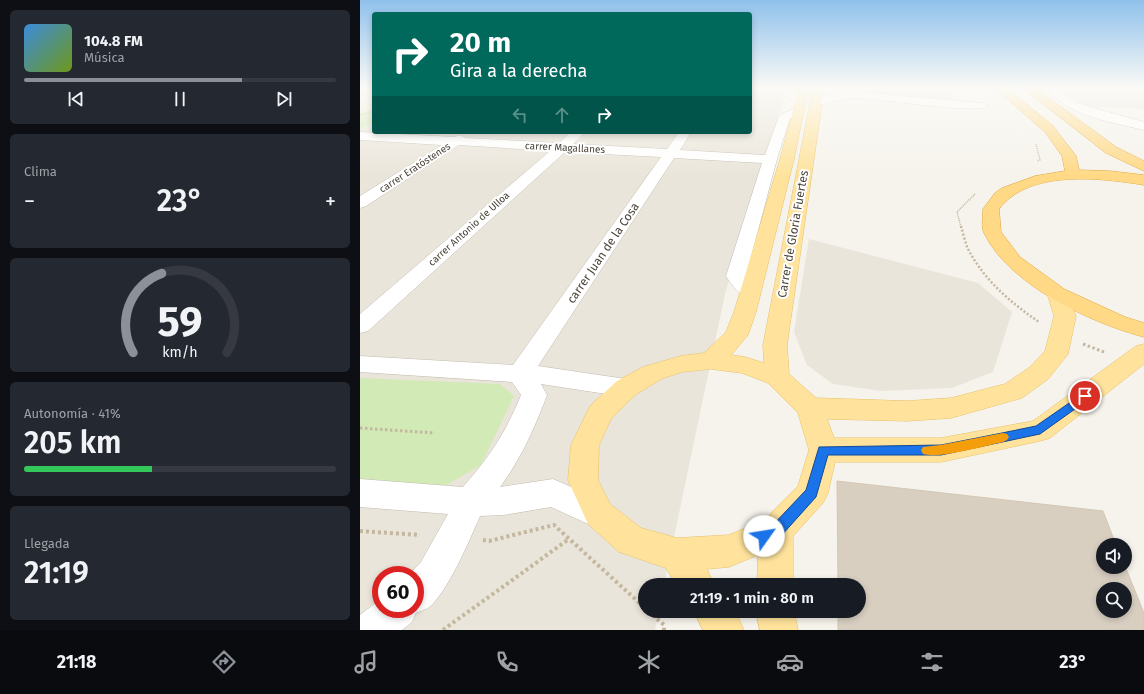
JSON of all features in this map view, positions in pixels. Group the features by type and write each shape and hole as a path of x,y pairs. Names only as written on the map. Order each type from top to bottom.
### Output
{"highway":[{"path":"1036,117 1049,128 1070,156 1073,175"},
{"path":"1067,117 1111,150 1144,167"},
{"path":"1144,180 1122,176 1073,175 1034,180 1006,191 991,209 992,232 1013,261 1057,293 1117,322 1144,330"}],"main road":[{"name":"Carrer de Gloria Fuertes","path":"711,361 736,335 745,312 787,160 802,117"},
{"name":"Carrer de Gloria Fuertes","path":"777,377 775,345 806,117"},
{"path":"810,408 907,411 951,408 1013,391 1039,373 1056,354 1065,316 1057,293"},
{"path":"823,450 941,450 1040,430 1144,352"},
{"path":"711,361 745,365 777,377 810,408 823,450 812,493 776,531 729,551 677,555 631,541 599,514 584,480 585,445 600,413 626,388 652,373 681,364 711,361"},
{"path":"775,578 776,531"},
{"path":"677,555 692,578"},
{"path":"717,618 725,630"},
{"path":"776,618 779,630"}],"street":[{"path":"750,292 736,276 770,159 785,117"},
{"path":"1110,117 1144,126"},
{"path":"360,136 372,129"},
{"name":"carrer Eratóstenes","path":"360,203 468,134"},
{"name":"carrer Antonio de Ulloa","path":"360,326 577,134"},
{"name":"carrer Juan de la Cosa","path":"520,374 685,134"},
{"name":"carrer Magallanes","path":"360,136 770,159"},
{"path":"360,364 520,374 626,388"},
{"path":"424,584 433,574 454,537 470,502 499,466 521,428 534,394 520,374"},
{"path":"360,493 470,502 504,501 553,493 599,514"},
{"path":"371,630 387,618"}],"path":[{"path":"360,428 435,433"},
{"path":"360,531 489,540 554,525 638,602"},
{"path":"443,630 569,539"},
{"path":"656,618 664,625 664,630"}],"shaded area":[{"path":"752,117 778,117 725,294 665,578 638,578 638,618 658,618 655,630 360,630 360,129 372,123 372,134 752,134"},
{"path":"809,239 978,283 1012,312 993,372 952,388 881,391 833,384 807,365 794,332"}],"green space":[{"path":"360,117 372,117 372,123 360,129"},
{"path":"360,378 500,384 514,396 481,465 443,487 360,480"}],"building":[{"path":"837,481 1103,511 1113,538 1096,538 1096,574 1128,574 1131,582 1096,582 1096,618 1132,618 1132,583 1144,613 1144,630 838,630 838,618 866,618 866,578 838,578"}],"slow traffic":[{"path":"927,450 941,450 1003,437"}],"route":[{"path":"764,536 776,531 812,493 823,450 941,450 1040,430 1085,396"}]}
